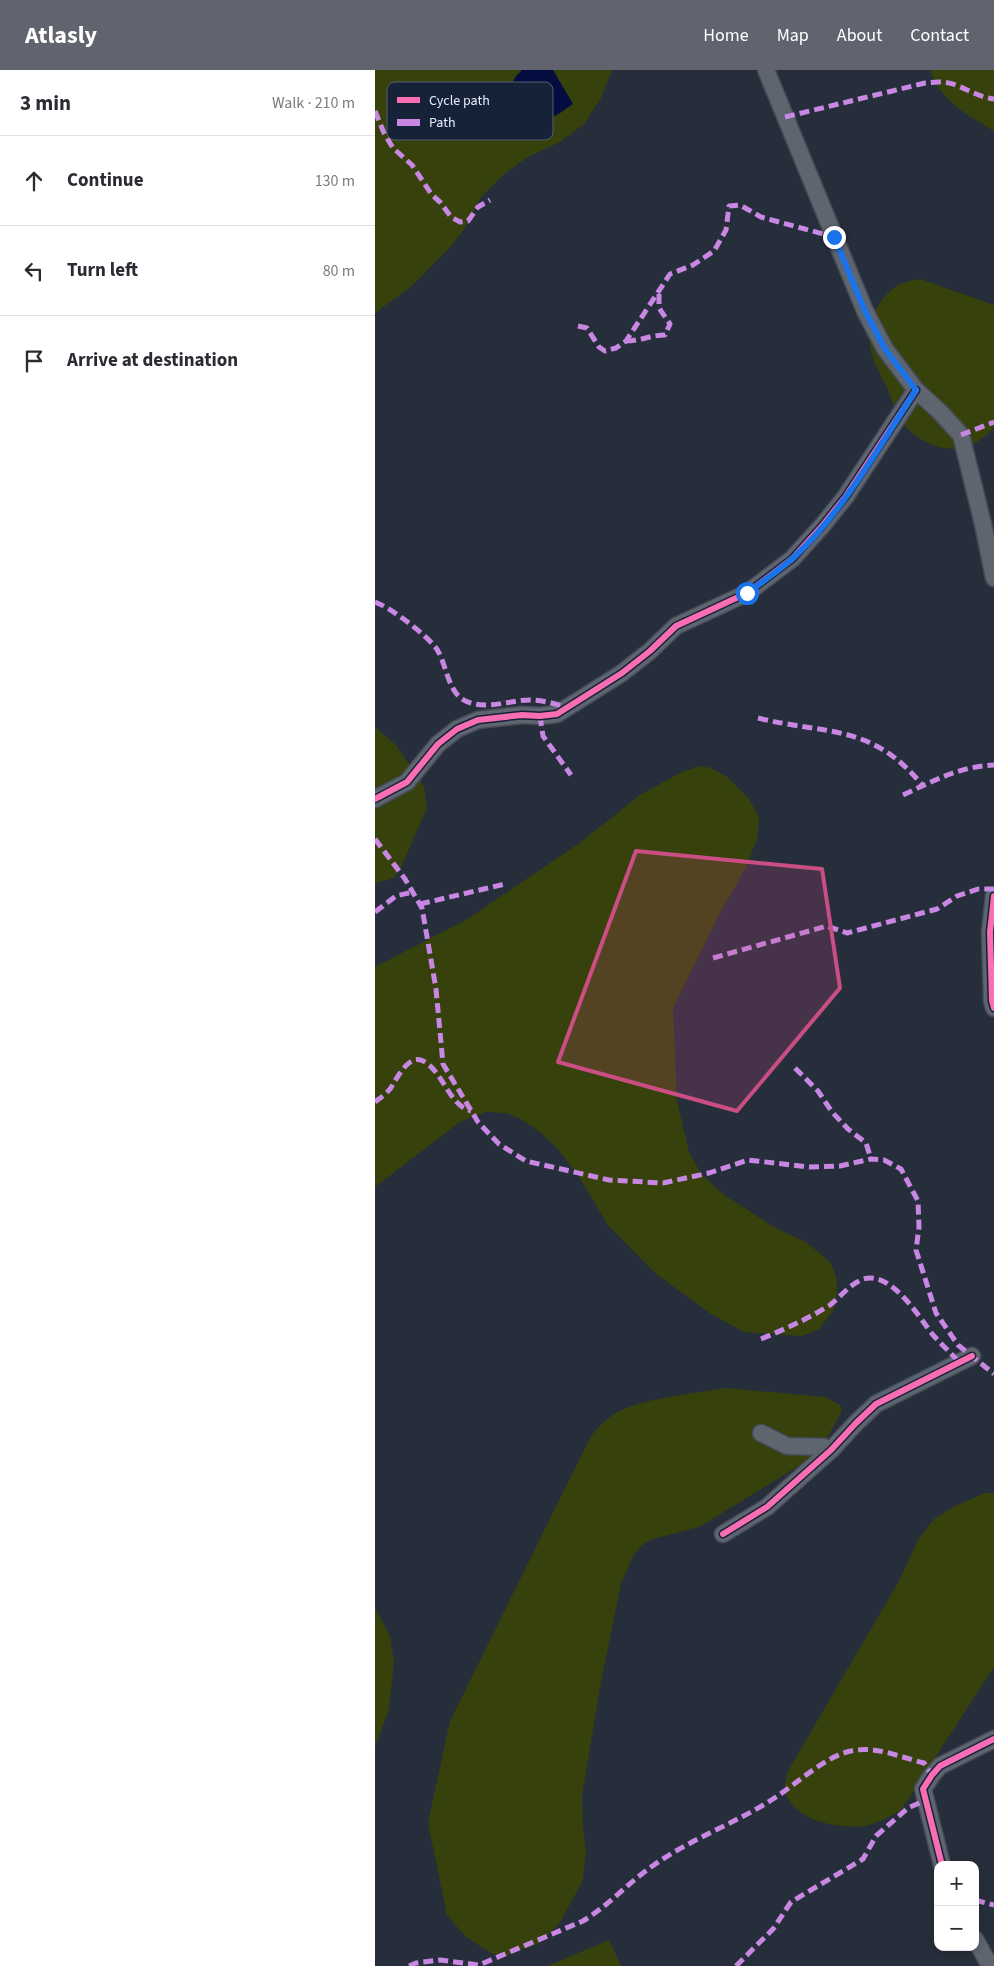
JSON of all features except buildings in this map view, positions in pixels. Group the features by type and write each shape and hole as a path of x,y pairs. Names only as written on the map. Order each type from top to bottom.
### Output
{"street":[{"path":"766,70 865,311 885,349 916,390 961,435 994,578"},
{"path":"375,800 407,782 438,744 457,729 478,720 515,715 540,716 557,714 622,673 650,651 676,626 747,593 755,587 792,558 823,526 846,496 916,390"},
{"path":"994,896 990,932 992,1002 994,1008"},
{"path":"723,1534 767,1507 831,1450 855,1423 876,1404 972,1356"},
{"path":"761,1433 787,1446 824,1447 831,1450"},
{"path":"941,1861 923,1789 940,1766 994,1739"},
{"path":"979,1946 990,1966"}],"highlighted area":[{"path":"636,851 822,869 840,988 737,1111 558,1062"}],"green space":[{"path":"375,70 612,70 601,98 584,124 560,142 528,157 504,174 481,197 465,228 451,246 413,285 375,313"},
{"path":"930,70 994,70 994,131 965,113 948,99 934,81"},
{"path":"920,279 994,305 994,427 984,437 962,448 938,447 916,435 905,426 897,413 870,346 871,325 880,303 897,286"},
{"path":"375,727 395,744 424,786 427,808 402,865 394,878 375,883"},
{"path":"700,766 711,768 726,776 749,799 758,815 759,821 757,839 746,867 720,913 673,1008 677,1101 689,1152 701,1174 723,1194 775,1228 806,1242 830,1262 836,1276 837,1294 833,1311 819,1329 802,1336 744,1332 711,1314 655,1273 608,1225 578,1175 557,1148 541,1133 521,1119 506,1113 486,1112 460,1122 375,1187 375,967 466,920 581,842 640,795 682,772"},
{"path":"726,1388 825,1397 840,1405 842,1411 827,1438 810,1459 701,1526 650,1540 641,1546 633,1556 621,1584 602,1676 582,1796 586,1851 583,1880 559,1924 538,1944 504,1956 491,1953 466,1937 447,1915 428,1823 450,1721 591,1436 604,1422 623,1409 667,1397"},
{"path":"985,1493 994,1493 994,1667 901,1810 869,1825 858,1826 832,1825 806,1816 795,1808 788,1799 785,1787 788,1771 899,1581 918,1540 934,1519 953,1507"},
{"path":"375,1608 390,1636 394,1662 389,1709 375,1747"},
{"path":"609,1940 621,1966 547,1966"}],"shaded area":[{"path":"522,70 553,70 573,104 553,117 553,82 513,82"}],"marked path":[{"path":"785,117 932,82 950,83 978,95 994,99"},
{"path":"375,111 387,138"},
{"path":"388,140 393,148 412,165 432,195 451,217 460,222 468,221 478,207 490,200"},
{"path":"578,326 587,328 599,347 605,351 616,348 626,341 670,274 693,265 714,251 726,230 729,206 740,205 761,217 834,237"},
{"path":"626,341 665,335 670,324 659,308 659,290"},
{"path":"961,435 994,422"},
{"path":"375,602 390,610 434,645 441,657 453,689 462,699 478,705 535,700 568,708"},
{"path":"540,716 543,736 571,775"},
{"path":"758,718 827,730 867,741 885,751 904,766 923,786"},
{"path":"903,795 959,771 994,765"},
{"path":"375,839 405,879 422,908 436,989 443,1064 478,1122 499,1144 526,1161 609,1180 663,1183 709,1173 748,1160 809,1167 840,1166 871,1159 884,1160 901,1169 918,1201 919,1227 916,1250 936,1313 958,1345 994,1374"},
{"path":"420,904 505,884"},
{"path":"713,958 827,926 847,933 937,909 957,896 978,889 994,889"},
{"path":"375,912 396,896 413,892"},
{"path":"375,1102 390,1089 409,1063 419,1060 432,1067 457,1102 463,1108 471,1111"},
{"path":"795,1068 818,1091 832,1112 848,1129 866,1143 871,1159"},
{"path":"761,1339 813,1315 830,1305 859,1281 870,1278 881,1280 902,1295 933,1335 960,1363"},
{"path":"409,1966 416,1963 440,1960 479,1965 583,1921 669,1855 746,1815 836,1756 857,1750 874,1750 924,1763 932,1775"},
{"path":"736,1966 773,1929 791,1902 863,1859 876,1836 908,1808 926,1800"},
{"path":"979,1901 994,1905"}],"cycle path":[{"path":"375,799 407,782 438,744 457,729 478,720 522,715 540,716 557,714 622,673 650,651 676,626 747,593 792,559 846,496 916,390"},
{"path":"994,896 990,932 992,1001 994,1008"},
{"path":"723,1534 767,1507 831,1450 876,1404 972,1356"},
{"path":"941,1861 923,1789 940,1766 994,1739"}],"route":[{"path":"747,593 792,558 823,526 846,496 916,390 885,349 865,311 834,237"}]}
